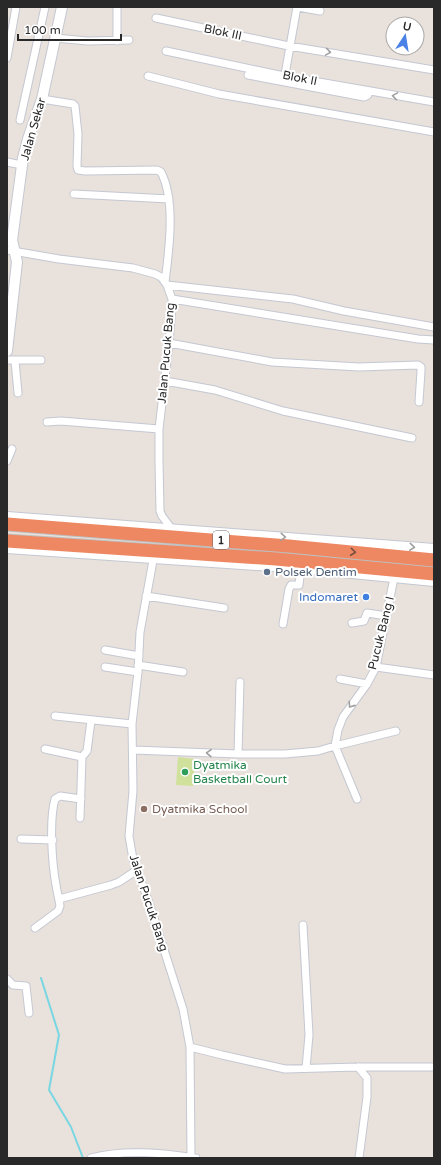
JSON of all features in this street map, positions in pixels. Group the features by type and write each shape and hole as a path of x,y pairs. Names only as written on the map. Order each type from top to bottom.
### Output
{"highway":[{"name":"1","path":"7,524 85,526 236,542 333,550 389,551 434,560"},
{"name":"1","path":"7,541 154,555 291,560 395,575 434,574"},
{"path":"236,542 237,557"}],"street":[{"path":"7,58 16,7"},
{"path":"20,120 45,7"},
{"name":"Jalan Sekar","path":"7,351 17,273 17,256 11,251 12,211 28,139 42,99 62,7"},
{"path":"248,75 284,78 297,7 320,11"},
{"path":"117,10 117,41"},
{"name":"Blok III","path":"156,18 289,46 434,70"},
{"path":"55,38 117,41 129,40"},
{"name":"Blok II","path":"166,51 284,78 434,102"},
{"path":"148,76 219,94 434,132"},
{"path":"42,99 73,104 75,106 78,134 78,170 85,172 158,170 162,175 169,199 170,242 166,283"},
{"path":"7,162 22,166"},
{"path":"74,194 169,199"},
{"path":"11,251 133,268 155,274 166,283 293,299 344,311 434,327"},
{"name":"Jalan Pucuk Bang","path":"166,283 172,299 169,344 159,429 158,461 160,511 171,528"},
{"path":"172,299 418,339 434,340"},
{"path":"169,344 272,362 359,367 418,365 421,367 419,402"},
{"path":"18,393 11,360 41,360"},
{"path":"165,381 215,390 283,411 412,438"},
{"path":"47,422 61,421 159,429"},
{"path":"7,461 12,449"},
{"path":"7,517 85,526 171,528 389,551 434,549"},
{"path":"7,548 154,555 395,575 434,581"},
{"name":"Jalan Pucuk Bang","path":"154,555 140,632 138,669 132,724 133,791 129,836 136,870 148,900 183,1009 190,1047 193,1158"},
{"path":"283,624 289,589 291,585 299,585 301,568"},
{"name":"Pucuk Bang I","path":"335,746 338,730 343,717 367,684 376,667 395,575"},
{"path":"146,596 224,608"},
{"path":"352,624 364,621 367,613 387,616"},
{"path":"105,650 139,656"},
{"path":"105,667 183,672"},
{"path":"376,667 434,675"},
{"path":"340,679 367,684"},
{"path":"238,754 240,682"},
{"path":"55,716 91,721 132,724"},
{"path":"80,818 82,757 86,751 91,721"},
{"path":"133,750 238,754 318,752 335,746 396,731"},
{"path":"335,746 357,799"},
{"path":"45,749 82,757"},
{"path":"35,928 58,911 60,906 53,864 52,826 55,799 60,796 81,799"},
{"path":"21,839 53,840"},
{"path":"59,898 110,885 118,882 136,870"},
{"path":"303,925 309,1035 306,1068"},
{"path":"7,979 13,985 26,986 29,1013"},
{"path":"190,1047 222,1056 285,1069 434,1067"},
{"path":"358,1067 367,1078 367,1097 359,1158"},
{"path":"92,1158 118,1153 133,1153 193,1158"}],"green space":[{"name":"Dyatmika Basketball Court","path":"178,757 195,759 193,786 176,785"}],"waterway":[{"path":"41,978 59,1035 49,1090 71,1127 83,1158"}],"place":[{"name":"Polsek Dentim","path":"267,572"},
{"name":"Indomaret","path":"366,597"},
{"name":"Dyatmika Basketball Court","path":"185,772"},
{"name":"Dyatmika School","path":"144,809"}]}
